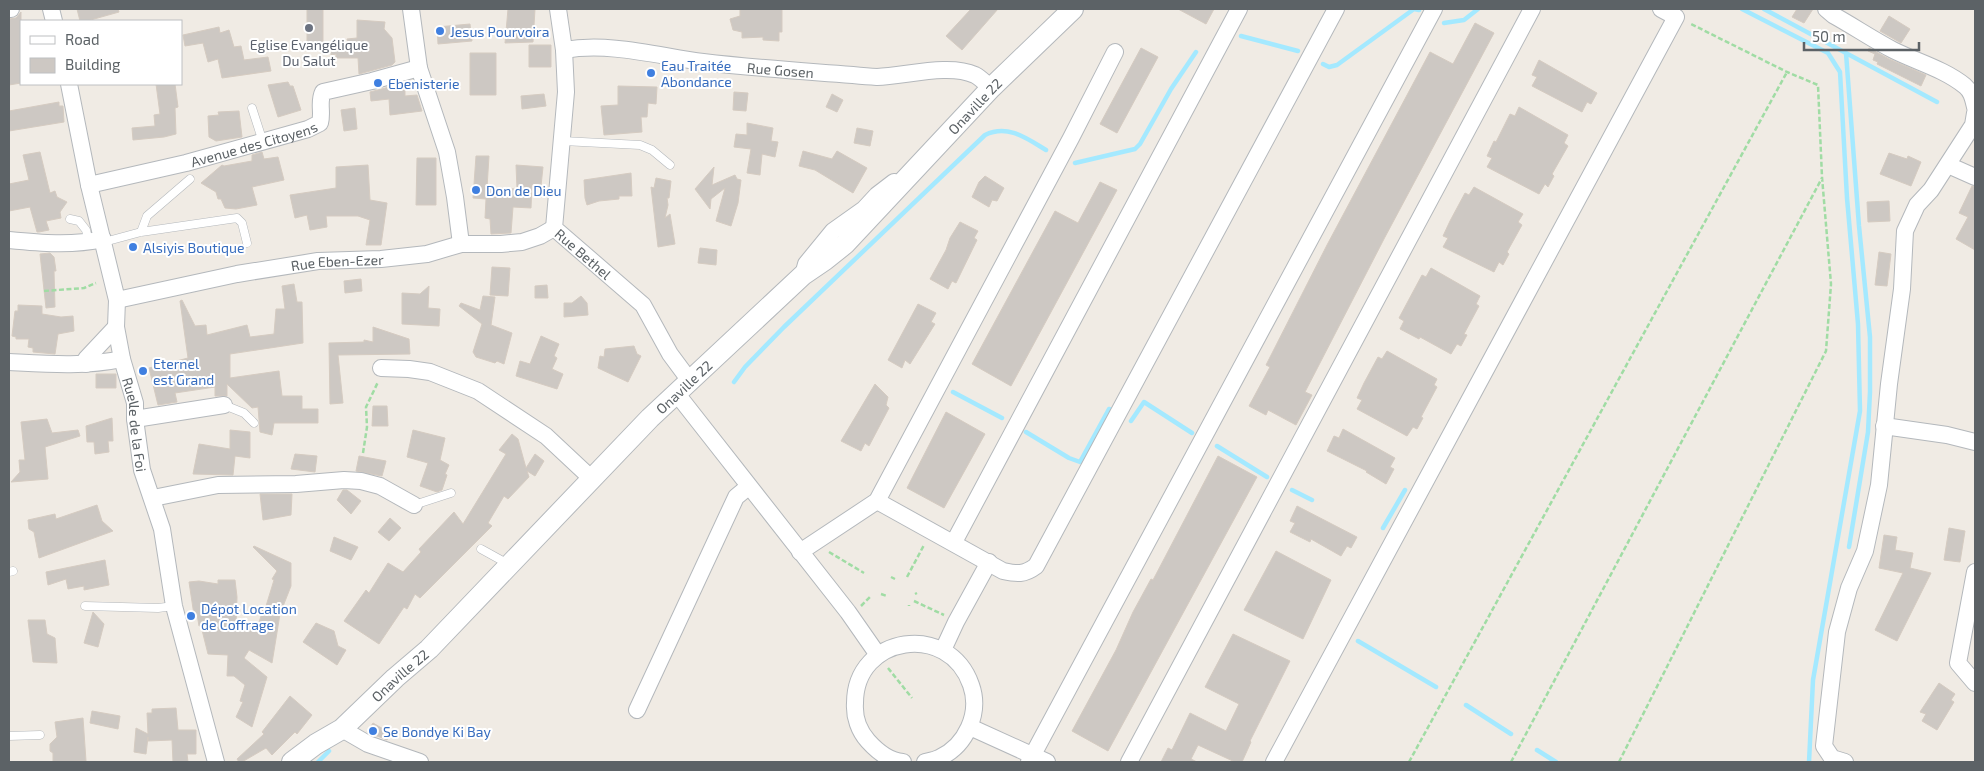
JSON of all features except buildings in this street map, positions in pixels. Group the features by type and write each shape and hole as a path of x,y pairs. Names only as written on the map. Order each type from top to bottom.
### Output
{"street":[{"path":"411,9 419,68 447,152 461,244"},
{"name":"Rue Bethel","path":"558,9 564,50 566,92 554,228 643,305 670,354 684,388 748,487 848,612 878,655"},
{"name":"Onaville 22","path":"292,762 342,728 429,649 650,418 804,275 845,244 991,88 1073,9"},
{"path":"954,542 1239,9"},
{"path":"877,501 954,542 1003,571 1016,574 1026,573 1036,566 1336,9"},
{"path":"970,727 1036,760 1434,9"},
{"path":"1129,762 1532,9"},
{"path":"1274,762 1676,17 1661,9"},
{"path":"1826,9 1893,50 1931,66 1967,87 1972,95 1975,107"},
{"name":"Rue Gosen","path":"564,50 601,47 704,62 877,77 946,69 976,75 991,88"},
{"path":"800,552 877,501 1115,52"},
{"name":"Avenue des Citoyens","path":"89,184 186,163 308,129 320,123 320,98 323,92 372,82 419,68"},
{"name":"Ruelle de la Foi","path":"69,85 99,241 112,278 117,300 116,328 122,359 135,403 135,419 142,470 162,529 174,606 216,762"},
{"path":"1845,762 1832,758 1824,746 1829,697 1837,632 1849,588 1865,552 1879,485 1884,426 1902,289 1905,231 1917,205 1931,190 1974,125 1975,113"},
{"path":"1948,166 1975,177"},
{"name":"Rue Eben-Ezer","path":"117,300 237,274 318,261 381,260 416,256 461,244 522,242 540,236 554,228"},
{"path":"9,240 66,243 99,241"},
{"path":"86,364 86,359 116,328"},
{"path":"9,362 59,365 86,364 122,359"},
{"path":"381,368 409,368 430,372 478,391 546,436 592,479"},
{"path":"135,419 224,405"},
{"path":"1884,426 1947,435 1975,442"},
{"path":"153,498 218,485 303,484 344,480 380,486 414,505"},
{"path":"638,710 736,497 748,487"},
{"path":"943,650 989,562"},
{"path":"1975,572 1958,663 1975,683"},
{"path":"903,762 896,762 877,751 862,735 854,714 855,692 863,671 878,655 898,644 922,643 943,650 957,661 968,675 974,692 974,710 970,727 958,746 940,758 925,762"},
{"path":"342,728 368,744 420,762"}],"lane":[{"path":"252,108 263,142"},
{"path":"563,140 640,144 652,150 670,165"},
{"path":"141,232 147,216 190,180"},
{"path":"70,218 79,220 86,230 99,241 141,232 237,218 242,223 247,244"},
{"path":"224,405 244,413 254,423"},
{"path":"414,505 451,493"},
{"path":"481,549 510,565"},
{"path":"85,606 158,608 174,606"},
{"path":"9,736 40,735"}],"path":[{"path":"1619,762 1826,350 1831,284 1822,177 1818,85 1787,72 1676,17"},
{"path":"1409,762 1787,72"},
{"path":"1511,762 1822,177"},
{"path":"44,291 84,288 92,286 99,281 112,278"},
{"path":"363,452 367,427 366,406 378,382 381,368"},
{"path":"907,577 932,530"},
{"path":"828,552 864,573"},
{"path":"891,577 895,579"},
{"path":"881,594 886,596"},
{"path":"914,601 940,614"},
{"path":"897,679 912,698"}],"waterway":[{"path":"1323,64 1329,67 1337,65 1414,9 1419,10"},
{"path":"1444,23 1464,20 1478,9"},
{"path":"1742,9 1828,53 1840,72 1847,198 1858,324 1860,411 1813,680 1809,762"},
{"path":"1764,9 1937,102"},
{"path":"1241,36 1298,51"},
{"path":"1075,163 1135,149 1140,144 1171,89 1196,52"},
{"path":"1846,53 1859,226 1870,337 1868,432 1849,547"},
{"path":"734,382 745,367 784,327 985,135 993,132 1009,132 1024,137 1046,150"},
{"path":"953,392 1002,418"},
{"path":"1131,421 1144,402 1192,433"},
{"path":"1026,432 1069,458 1080,462 1109,409 1112,410"},
{"path":"1217,446 1267,477"},
{"path":"1292,490 1312,500"},
{"path":"1383,528 1405,490"},
{"path":"1358,641 1436,687"},
{"path":"1466,705 1511,734"},
{"path":"1537,750 1556,762"},
{"path":"318,762 329,751"}],"place":[{"name":"Eglise Evangélique Du Salut","path":"309,28"},
{"name":"Jesus Pourvoira","path":"440,31"},
{"name":"Eau Traitée Abondance","path":"651,73"},
{"name":"Ebenisterie","path":"378,83"},
{"name":"Don de Dieu","path":"476,190"},
{"name":"Alsiyis Boutique","path":"133,247"},
{"name":"Eternel est Grand","path":"143,371"},
{"name":"Dépot Location de Coffrage","path":"191,616"},
{"name":"Se Bondye Ki Bay","path":"373,731"}]}
